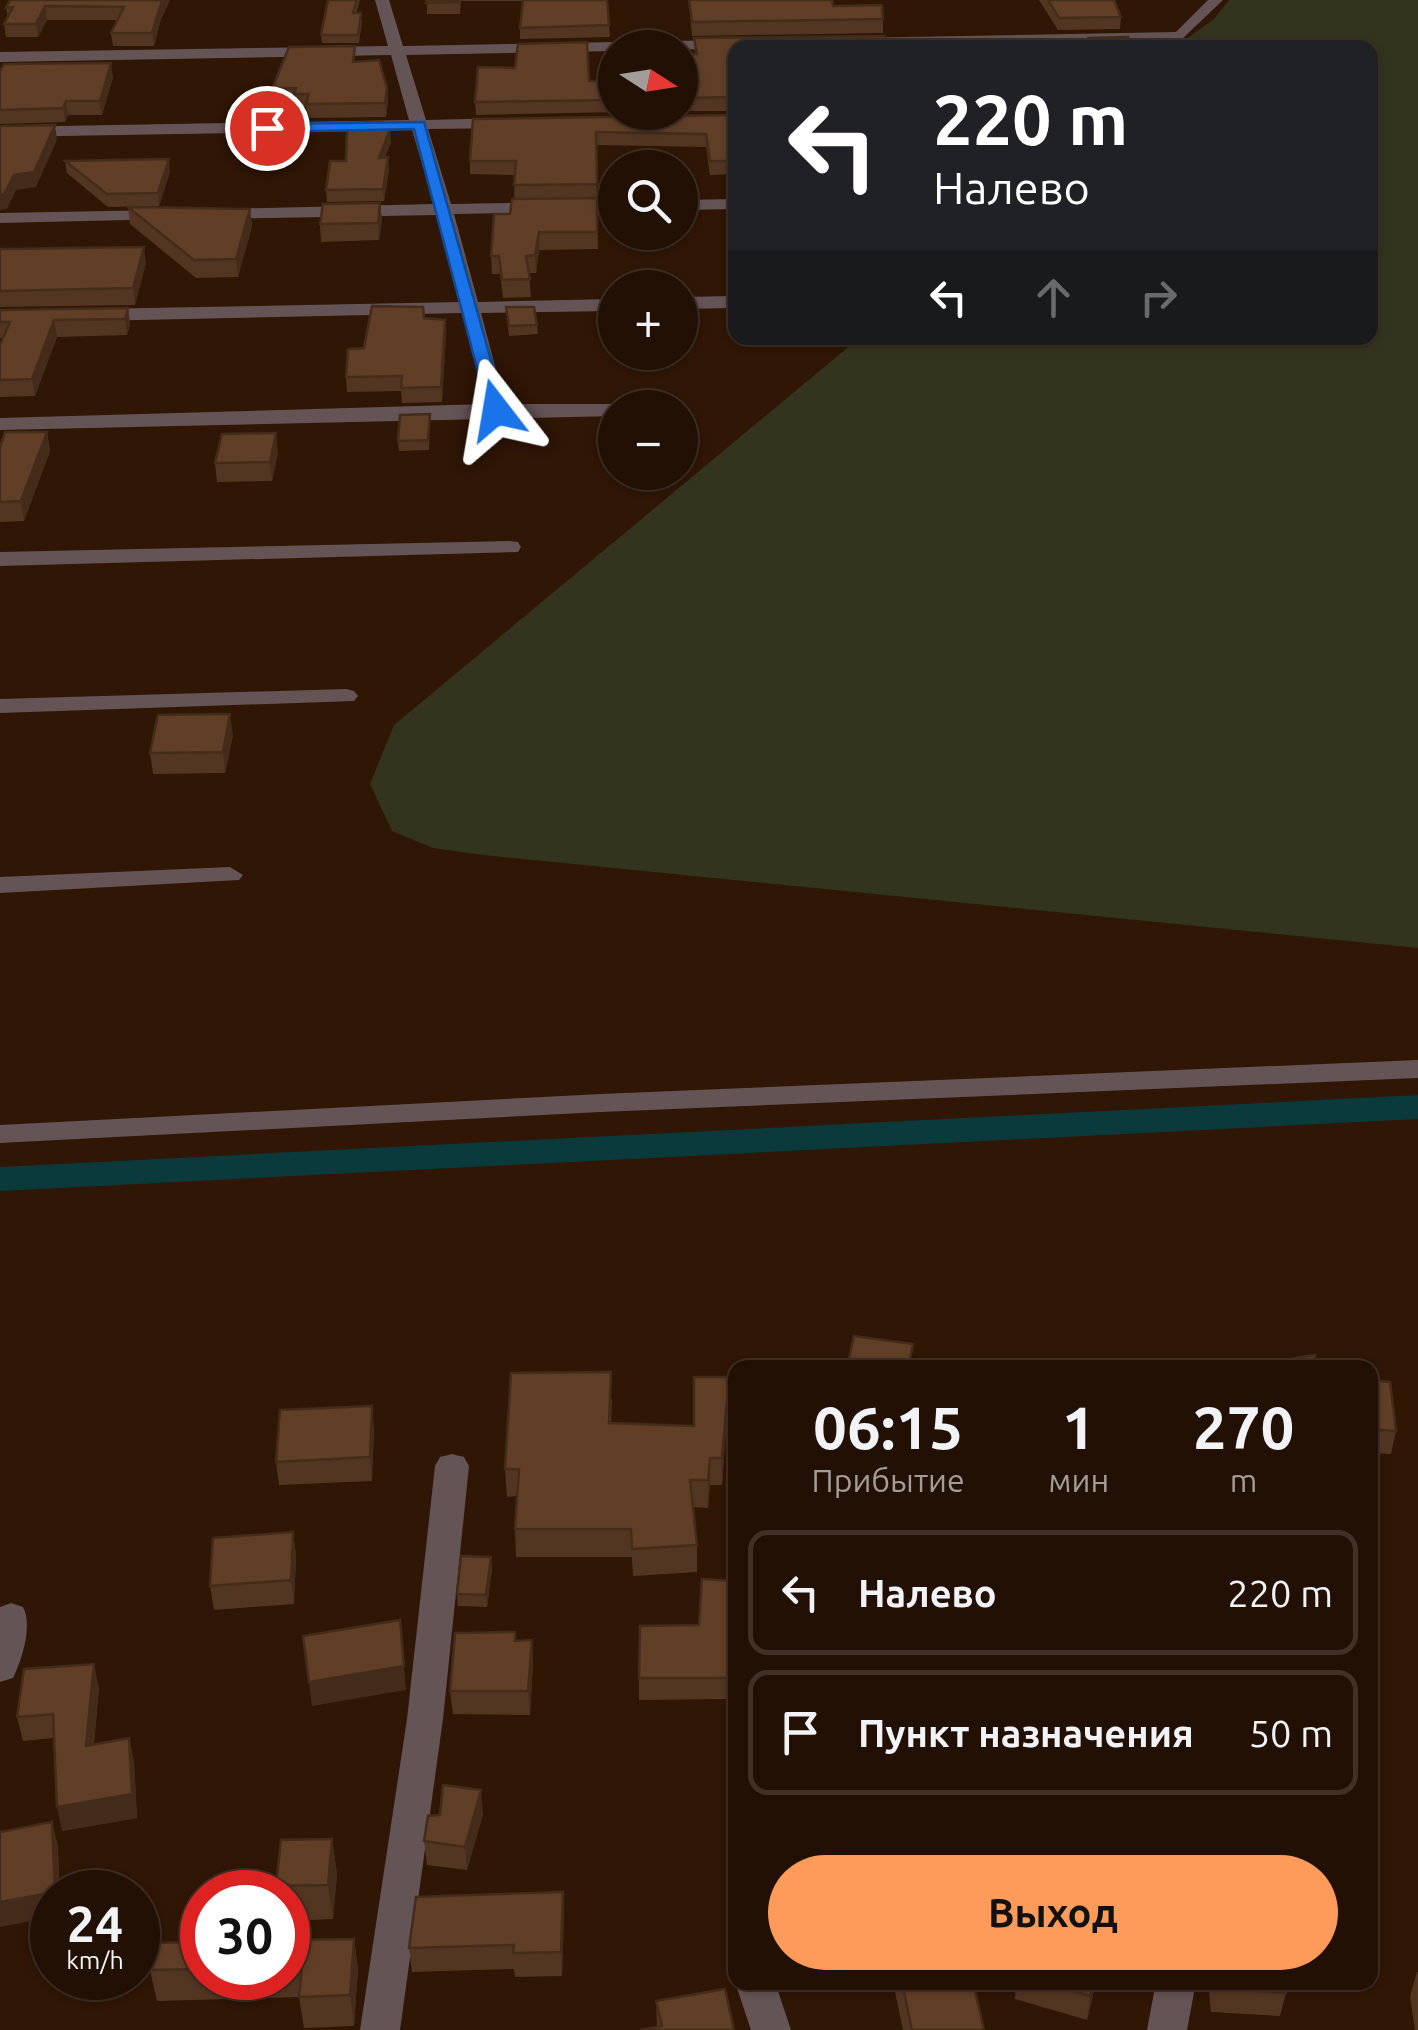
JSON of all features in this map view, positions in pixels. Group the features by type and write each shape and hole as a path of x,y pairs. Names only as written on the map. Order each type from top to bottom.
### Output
{"street":[{"path":"382,0 444,209 496,410"},
{"path":"978,40 1180,36 1216,0"},
{"path":"0,57 728,44"},
{"path":"0,132 518,123"},
{"path":"698,205 728,204"},
{"path":"0,218 598,206"},
{"path":"698,303 728,302"},
{"path":"78,316 598,304"},
{"path":"0,424 598,410"},
{"path":"0,559 510,548"},
{"path":"0,706 346,696"},
{"path":"0,885 230,875"},
{"path":"0,1134 601,1103 1418,1070"},
{"path":"380,2030 425,1719 452,1466"},
{"path":"0,1668 12,1616"},
{"path":"758,1990 770,2030"},
{"path":"1167,2030 1174,1990"}],"green space":[{"path":"1229,0 1418,0 1418,948 483,855 433,848 392,831 370,784 394,725 676,490 698,490 698,472 851,345 1378,345 1378,40 1185,40 1214,19"}],"building":[{"path":"10,0 162,0 152,33 111,33 124,7 45,6 36,24 4,24 13,7 6,8"},
{"path":"328,0 357,0 353,13 361,13 358,35 321,35"},
{"path":"459,0 459,2 426,3"},
{"path":"523,0 607,0 609,25 520,28"},
{"path":"689,0 832,0 833,6 882,5 883,19 692,22"},
{"path":"1048,0 1114,0 1121,17 1059,18"},
{"path":"885,36 885,40 728,40 728,97 698,98 698,38"},
{"path":"1128,37 1129,40 1090,40"},
{"path":"587,42 589,81 598,81 598,100 475,102 478,67 515,68 518,44"},
{"path":"355,46 353,62 379,60 387,88 385,103 306,104 309,94 294,94 296,88 272,89 289,47"},
{"path":"111,63 100,101 66,101 63,108 0,110 0,71 4,64"},
{"path":"728,115 728,161 710,161 706,134 596,132 597,184 514,185 516,161 470,161 473,119 598,117 598,130 698,130 698,116"},
{"path":"382,122 380,129 390,129 379,158 388,157 383,189 326,190 330,161 346,161 347,123"},
{"path":"55,125 34,172 14,175 0,195 0,126"},
{"path":"169,159 158,193 107,194 65,161"},
{"path":"597,198 597,232 539,232 535,255 526,256 530,279 502,280 499,256 491,256 494,214 510,214 512,199"},
{"path":"380,203 378,223 320,224 323,204"},
{"path":"128,207 250,209 236,259 194,260"},
{"path":"144,247 133,288 0,291 0,249"},
{"path":"372,306 423,307 424,318 445,320 441,387 401,388 402,376 346,377 348,349 364,348"},
{"path":"506,307 534,307 537,325 509,326"},
{"path":"128,308 125,319 54,320 32,379 0,380 0,345 10,322 0,322 0,310"},
{"path":"430,414 428,440 398,441 400,415"},
{"path":"5,432 47,432 21,501 0,502 0,448"},
{"path":"276,433 270,462 215,463 222,434"},
{"path":"230,714 223,752 150,753 158,715"},
{"path":"854,1336 913,1344 910,1360 849,1360"},
{"path":"1315,1355 1315,1360 1284,1360"},
{"path":"611,1372 609,1423 694,1426 694,1377 728,1377 722,1458 710,1458 708,1480 690,1480 697,1545 632,1549 631,1529 515,1529 519,1469 505,1469 511,1373"},
{"path":"1378,1381 1390,1382 1396,1431 1378,1430"},
{"path":"372,1406 370,1457 276,1462 280,1410"},
{"path":"293,1532 291,1580 210,1586 213,1538"},
{"path":"461,1556 491,1557 486,1595 457,1594"},
{"path":"702,1579 728,1581 728,1678 639,1678 640,1626 699,1625"},
{"path":"400,1620 404,1666 309,1682 303,1636"},
{"path":"515,1632 515,1641 532,1640 528,1691 450,1691 455,1633"},
{"path":"94,1664 86,1746 129,1738 132,1794 57,1807 53,1714 17,1717 24,1669"},
{"path":"443,1785 481,1790 465,1847 424,1841 428,1816 440,1815"},
{"path":"52,1822 54,1870 30,1870 30,1897 0,1902 0,1832"},
{"path":"332,1839 328,1885 310,1885 310,1870 278,1870 281,1840"},
{"path":"563,1892 561,1952 513,1953 514,1945 409,1948 416,1897"},
{"path":"354,1939 350,1995 310,1997 310,1940"},
{"path":"180,1942 180,1969 160,1970 160,1943"},
{"path":"725,1989 734,2030 640,2030 662,2026 656,2001"},
{"path":"904,1990 975,1990 984,2030 912,2030"},
{"path":"1070,1990 1092,1990 1090,1996"},
{"path":"1243,1990 1286,1990 1286,1993"}],"waterway":[{"path":"0,1179 1418,1107"}],"route":[{"path":"267,128 419,125 454,243 496,410"}]}
